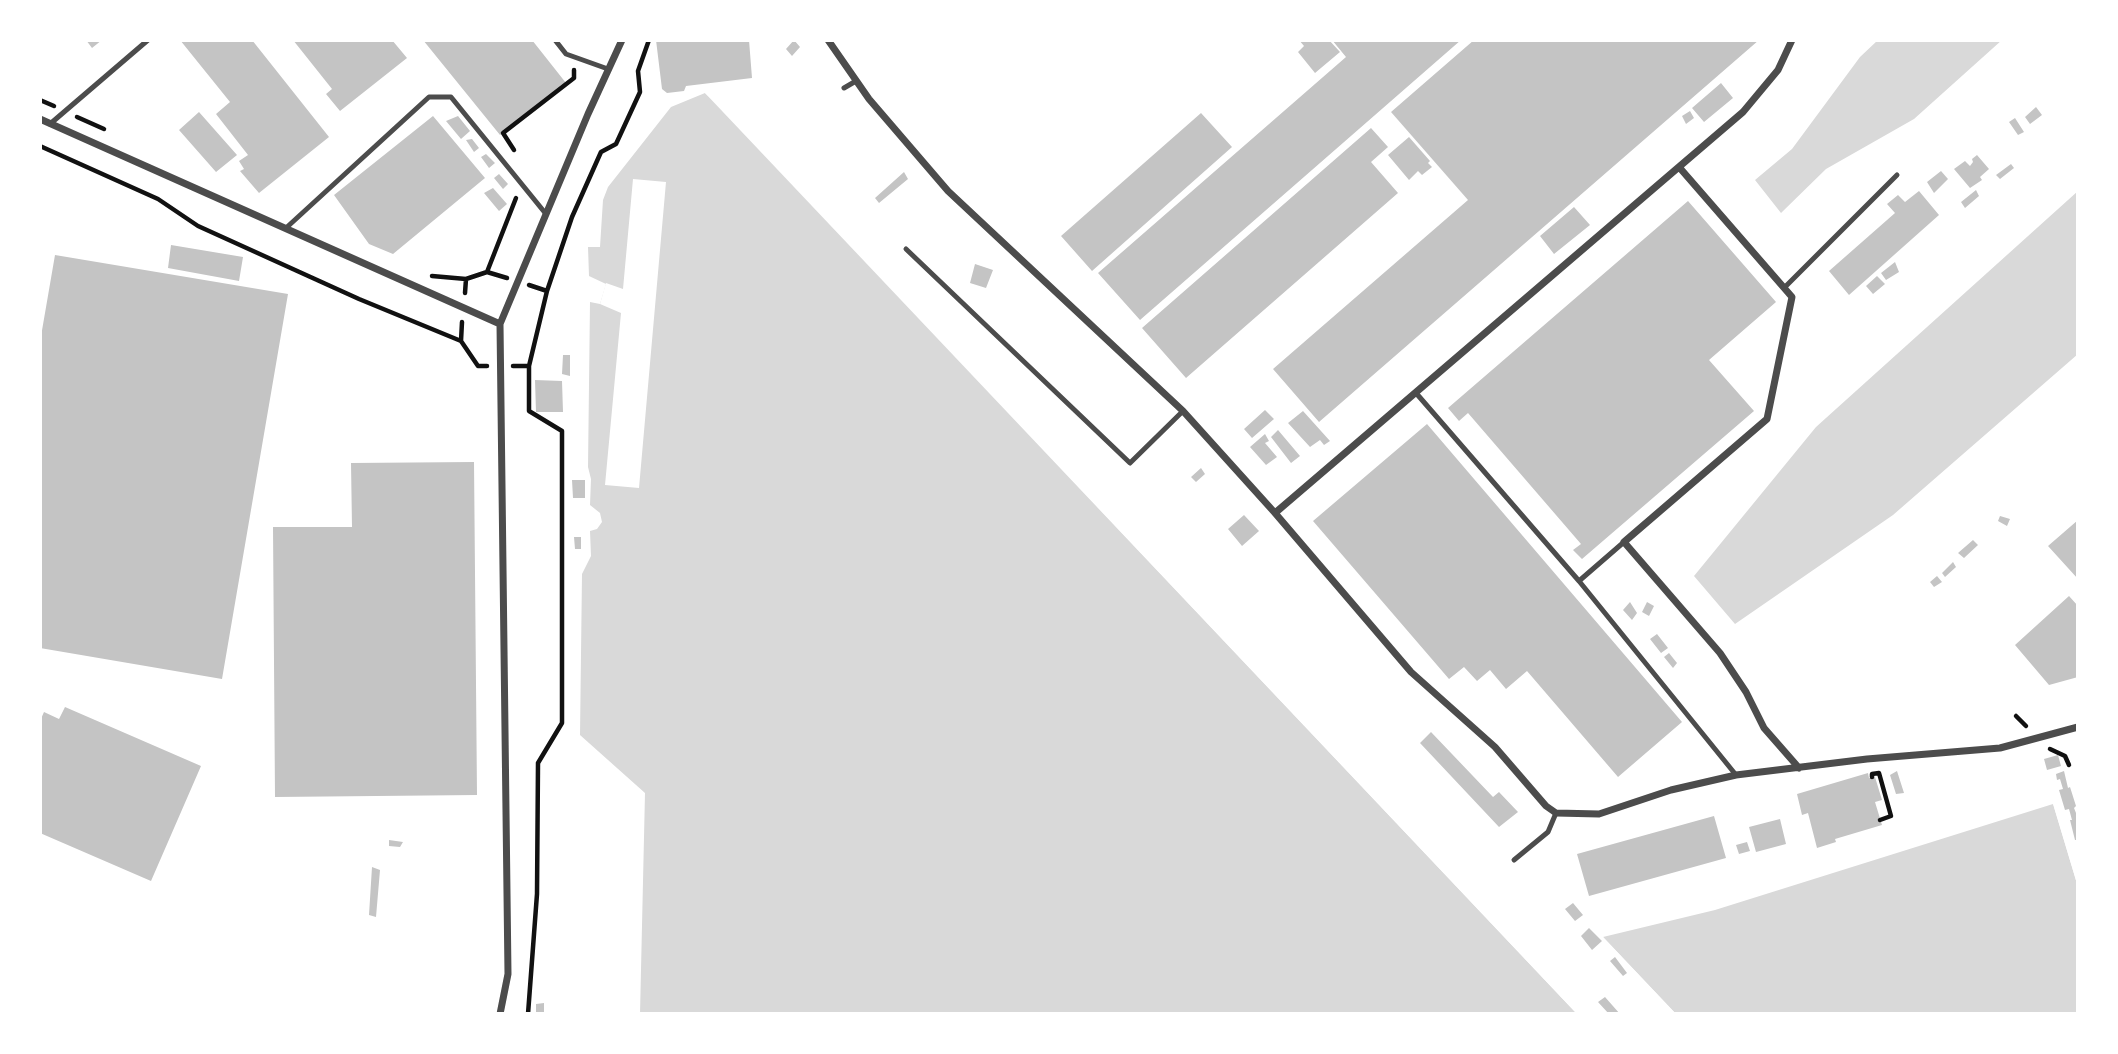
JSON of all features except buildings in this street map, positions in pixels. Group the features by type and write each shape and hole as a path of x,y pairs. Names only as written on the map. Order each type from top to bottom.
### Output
{"street":[{"path":"500,1014 508,960 500,324 622,40"},
{"path":"828,40 869,99 948,191 1183,411 1275,513 1411,672 1495,747 1546,806 1556,813 1599,814 1671,790 1736,775 2000,748 2078,727"},
{"path":"1275,513 1743,112 1779,69 1792,40"},
{"path":"40,119 500,324"},
{"path":"1679,167 1792,298 1767,419 1624,542 1720,653 1746,692 1764,728 1799,768"}],"lane":[{"path":"50,124 148,40"},
{"path":"555,40 566,54 608,69"},
{"path":"844,88 856,81"},
{"path":"286,228 429,97 451,97 546,214"},
{"path":"1784,288 1897,175"},
{"path":"906,249 1130,463 1183,411"},
{"path":"1416,393 1579,581 1736,775"},
{"path":"1579,581 1624,542"},
{"path":"1514,860 1548,832 1556,813"}],"path":[{"path":"528,1014 537,894 538,763 562,723 562,431 529,411 529,366 547,291 572,217 601,152 616,144 640,92 638,71 649,40"},
{"path":"503,133 574,78 575,67"},
{"path":"40,146 158,199 198,226 359,299 461,341"},
{"path":"511,279 487,272 517,196"},
{"path":"523,283 547,291"},
{"path":"1872,777 1872,774 1879,774 1891,816 1880,820"}],"shaded area":[{"path":"1878,40 2002,40 1914,119 1826,169 1781,213 1755,180 1792,149 1860,57"},
{"path":"705,93 736,121 1577,1014 640,1014 645,793 580,735 582,574 591,556 590,531 597,529 602,522 600,513 590,505 590,302 600,304 606,284 589,276 588,247 600,247 603,200 608,187 671,107"},
{"path":"2078,191 2078,354 1893,515 1735,624 1694,576 1816,427"},
{"path":"2053,804 2078,887 2078,1014 1676,1014 1603,937 1715,910"}],"pier":[{"path":"709,91 738,118 1581,1014 1577,1014 705,93"},
{"path":"633,179 666,182 639,488 605,485 621,313 600,304 606,283 623,289"},
{"path":"2052,800 2056,803 2078,874 2078,887"},
{"path":"1601,935 1676,1014 1671,1014 1600,940"}]}
